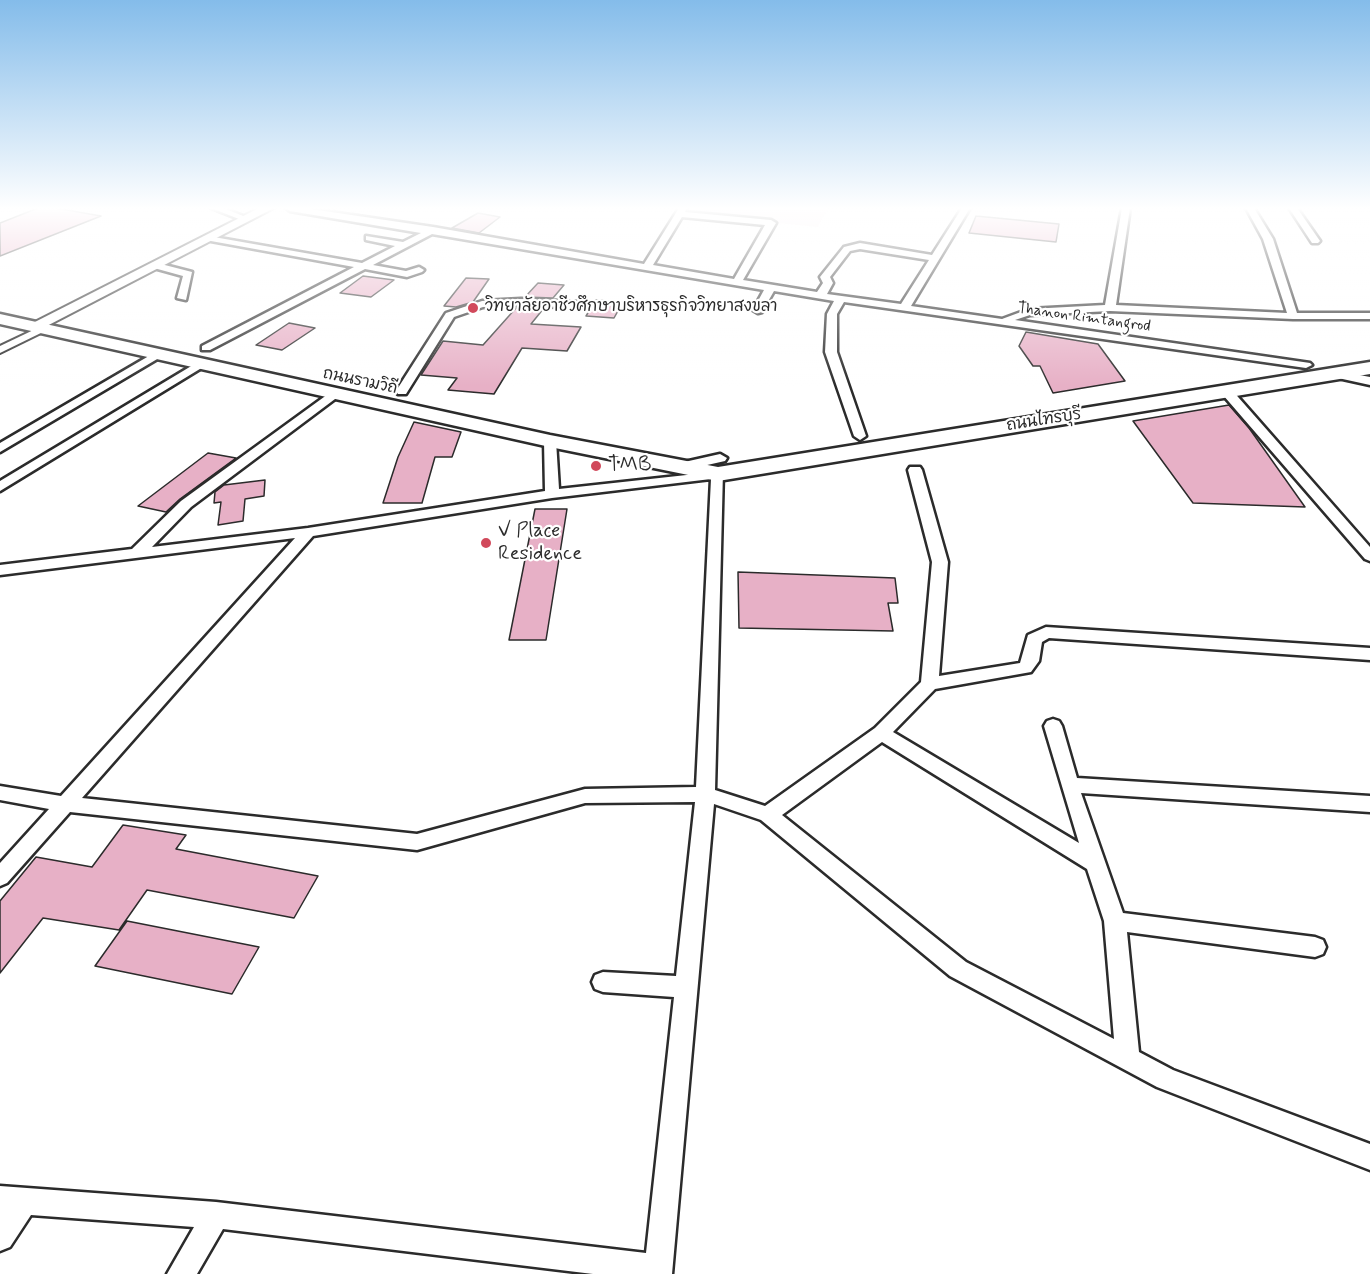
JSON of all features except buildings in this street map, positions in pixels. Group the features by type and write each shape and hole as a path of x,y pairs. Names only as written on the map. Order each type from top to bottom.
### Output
{"main road":[{"path":"52,324 114,296 131,279 154,267"},
{"name":"ถนนรามวิถี","path":"0,303 52,324 158,355 204,356 335,393 550,441 682,467 719,466"},
{"name":"ถนนรามวิถี","path":"0,319 52,324 204,356 402,391 719,466"},
{"name":"ถนนไทรบุรี","path":"719,466 860,436 1370,354"},
{"name":"ถนนไทรบุรี","path":"719,466 1227,392 1370,368"}],"street":[{"path":"163,267 188,274 183,298"},
{"path":"0,487 204,356 362,267"},
{"path":"374,267 407,273 419,270"},
{"name":"Thanon Rimtangrod","path":"656,267 820,296 1306,365"},
{"path":"737,282 745,267"},
{"path":"820,296 828,283 825,277 833,267"},
{"path":"904,308 928,267"},
{"path":"1110,309 1117,267"},
{"path":"1277,267 1293,316"},
{"path":"758,310 771,287"},
{"path":"841,298 832,314 831,352 860,436"},
{"path":"402,391 450,315 482,304 520,302 579,305"},
{"path":"1002,321 1029,312 1110,309 1293,316 1370,316"},
{"path":"0,350 52,324"},
{"path":"0,448 158,355"},
{"path":"1333,374 1370,381"},
{"path":"1227,392 1370,556"},
{"path":"136,553 186,504 335,393"},
{"path":"550,441 552,494"},
{"path":"0,570 308,532 591,489 719,466 705,795 659,1271 216,1215 11,1201 0,1237"},
{"path":"591,489 682,467"},
{"path":"915,470 936,540 940,562 930,684"},
{"path":"0,877 308,532"},
{"path":"768,815 881,733 930,684 1025,669 1031,661 1034,639 1046,632 1370,654"},
{"path":"1053,726 1069,784 1115,921 1128,1059"},
{"path":"881,733 1096,864"},
{"path":"1069,784 1370,804"},
{"path":"0,793 66,804 417,842 585,796 705,795 768,815 958,969 1166,1079 1370,1157"},
{"path":"1115,921 1315,946"},
{"path":"603,982 686,987"},
{"path":"181,1274 216,1215"}],"place":[{"name":"วิทยาลัยอาชีวศึกษาบริหารธุรกิจวิทยาสงขลา","path":"473,308"},
{"name":"TMB","path":"596,466"},
{"name":"V Place Residence","path":"486,543"}]}
